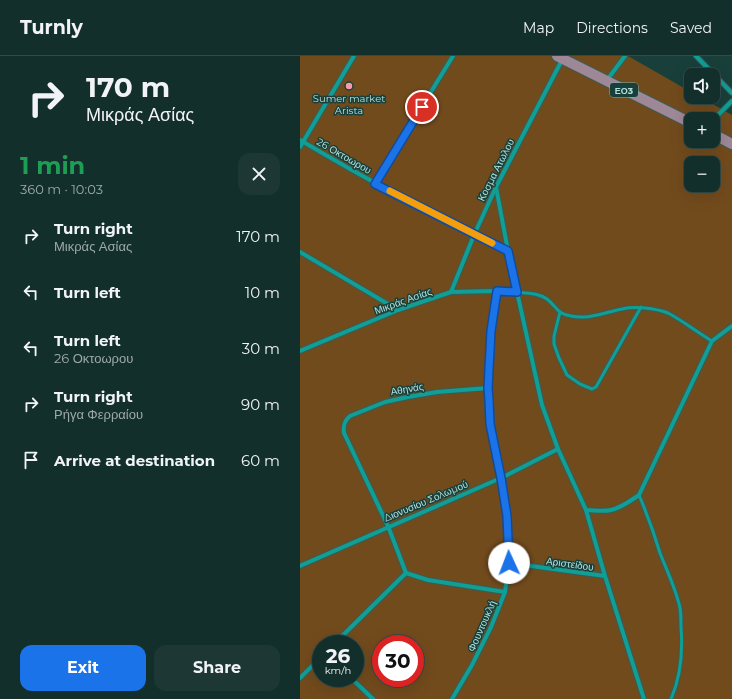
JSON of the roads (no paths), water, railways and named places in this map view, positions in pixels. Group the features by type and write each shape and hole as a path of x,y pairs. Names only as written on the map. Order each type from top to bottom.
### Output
{"main road":[{"name":"ΕΟ3","path":"560,57 684,120"},
{"path":"720,138 732,144"}],"street":[{"path":"300,146 301,141 354,56"},
{"path":"375,184 453,56"},
{"path":"606,81 625,56"},
{"path":"696,56 732,93"},
{"name":"Κοσμα Ατωλου","path":"451,292 474,234 560,57"},
{"path":"720,113 732,101"},
{"name":"26 Οκτοωρου","path":"301,141 375,184 508,251"},
{"path":"496,187 508,251 542,406 558,449 586,510 644,699"},
{"path":"300,252 398,310"},
{"name":"Φουντουκλή","path":"452,699 472,665 491,627 505,592 509,563 507,516 490,424 488,388 491,331 497,291"},
{"name":"Μικράς Ασίας","path":"300,351 398,310 451,292 517,292"},
{"path":"586,510 612,510 621,507 639,495 712,341 732,326"},
{"name":"Αθηνάς","path":"388,526 344,433 343,426 346,420 350,416 385,402 437,392 488,388"},
{"name":"Διονυσίου Σολωμού","path":"300,566 388,526 501,478 558,449"},
{"path":"388,526 406,573"},
{"name":"Αριστείδου","path":"509,563 605,576"},
{"path":"406,573 428,580 505,592"},
{"path":"343,635 406,573"},
{"path":"300,678 312,666"},
{"path":"360,687 373,699"}],"lane":[{"path":"517,292 541,296 547,299 560,312 569,316 586,317 623,308 641,307 666,313 712,341"},
{"path":"560,312 554,336 554,344 562,364 567,375 580,384 592,389 596,388 641,307"},
{"path":"639,495 672,583 680,609 682,639 681,668 676,688 671,699"}],"place":[{"name":"Sumer market Arista","path":"349,86"}]}
